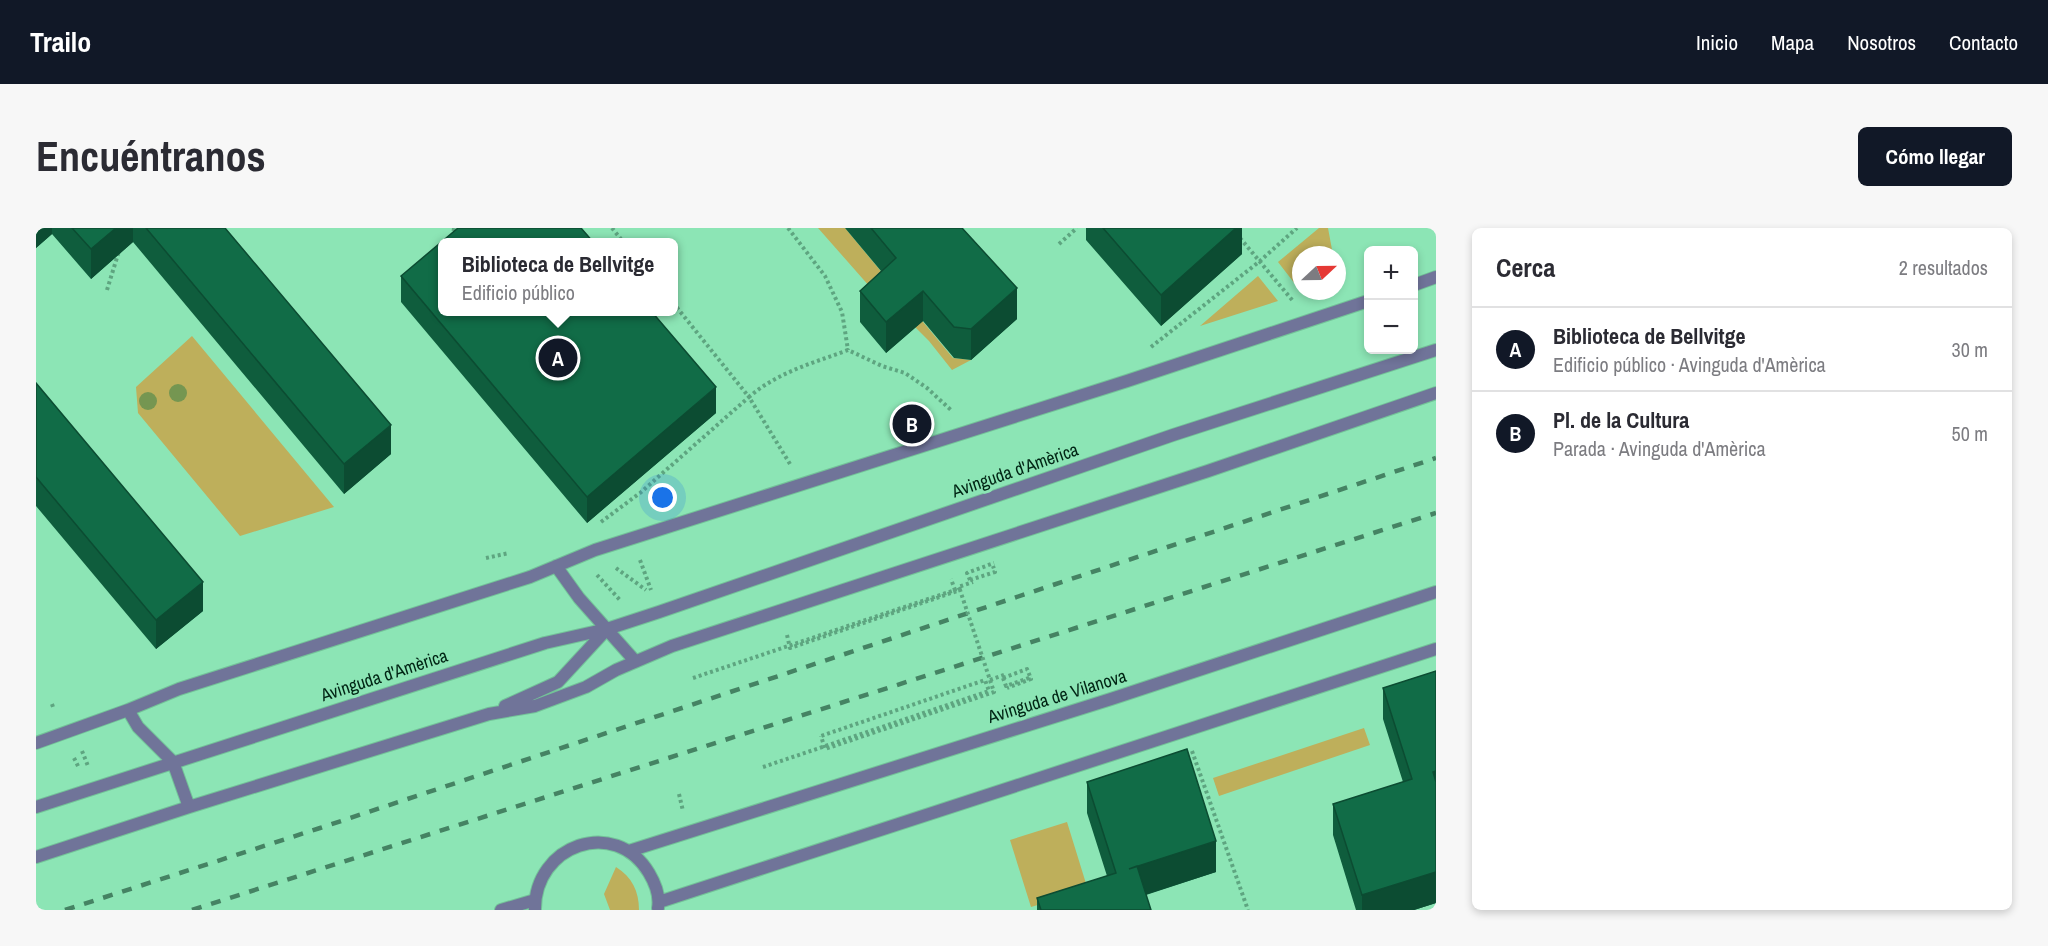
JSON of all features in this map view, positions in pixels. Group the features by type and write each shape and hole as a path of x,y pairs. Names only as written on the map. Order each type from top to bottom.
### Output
{"street":[{"path":"1418,283 1436,278"},
{"path":"36,743 179,689 530,577 595,550 1127,381 1364,302"},
{"name":"Avinguda d'Amèrica","path":"36,807 545,643 607,628 1173,435 1436,350"},
{"name":"Avinguda d'Amèrica","path":"36,857 489,714 535,706 586,687 616,670 672,646 1436,393"},
{"path":"556,566 579,598 635,661"},
{"name":"Avinguda de Vilanova","path":"628,851 1112,699 1436,592"},
{"name":"Avinguda d'Amèrica","path":"489,714 558,682 607,628"},
{"path":"501,910 535,905 540,879 556,857 575,846 587,843 608,844 628,851 645,866 654,881 658,906 1184,731 1436,650"},
{"path":"128,710 138,727 173,762 189,807"}],"path":[{"path":"788,228 825,276 842,312 848,350"},
{"path":"1059,244 1077,228"},
{"path":"1150,347 1260,261 1297,228"},
{"path":"1238,236 1295,303"},
{"path":"107,290 120,250 114,243"},
{"path":"678,309 749,397 790,465"},
{"path":"619,509 762,386 786,372 848,350 882,366 905,373 927,388 952,412"},
{"path":"486,558 509,553"},
{"path":"612,565 654,596 639,557"},
{"path":"787,635 790,648 957,589 998,574 994,563 985,567 967,573 970,580 995,572 992,562"},
{"path":"598,575 625,606"},
{"path":"693,678 957,589"},
{"path":"763,767 989,691 985,680 821,736 825,749 994,692 957,589"},
{"path":"990,680 1029,666 1032,676 1023,680 1006,686 1003,678 1028,669 1031,679 1007,688"},
{"path":"1184,731 1248,910"},
{"path":"81,747 90,773"},
{"path":"679,794 688,832"}],"shaded area":[{"path":"818,228 845,228 953,358 971,360 952,370 929,341 870,287"},
{"path":"1319,228 1328,228 1331,246 1297,246"},
{"path":"1292,250 1292,280 1278,262"},
{"path":"1258,276 1278,301 1200,326"},
{"path":"192,336 334,507 240,536 138,413 136,387"},
{"path":"1364,728 1370,745 1219,796 1213,778"},
{"path":"1067,822 1088,890 1031,907 1010,840"},
{"path":"616,867 634,885 639,910 610,910 604,894"}],"building":[{"path":"72,228 116,228 91,249"},
{"path":"146,228 225,228 391,425 344,464"},
{"path":"458,228 581,228 590,238 446,238"},
{"path":"871,228 962,228 1017,288 971,329 954,327 923,291 886,322 860,291 896,258"},
{"path":"1103,228 1236,228 1161,295"},
{"path":"438,245 438,316 655,316 716,387 587,497 401,276"},
{"path":"36,383 203,582 156,620 36,477"},
{"path":"1436,671 1436,771 1433,772 1436,782 1436,872 1362,895 1333,804 1412,779 1383,688"},
{"path":"1187,749 1216,841 1137,866 1151,910 1041,910 1037,898 1116,873 1087,782"}],"railway":[{"path":"65,910 320,828 1436,458"},
{"path":"192,910 1436,513"}],"place":[{"name":"Biblioteca de Bellvitge","path":"558,358"},
{"name":"Pl. de la Cultura","path":"912,424"}]}
